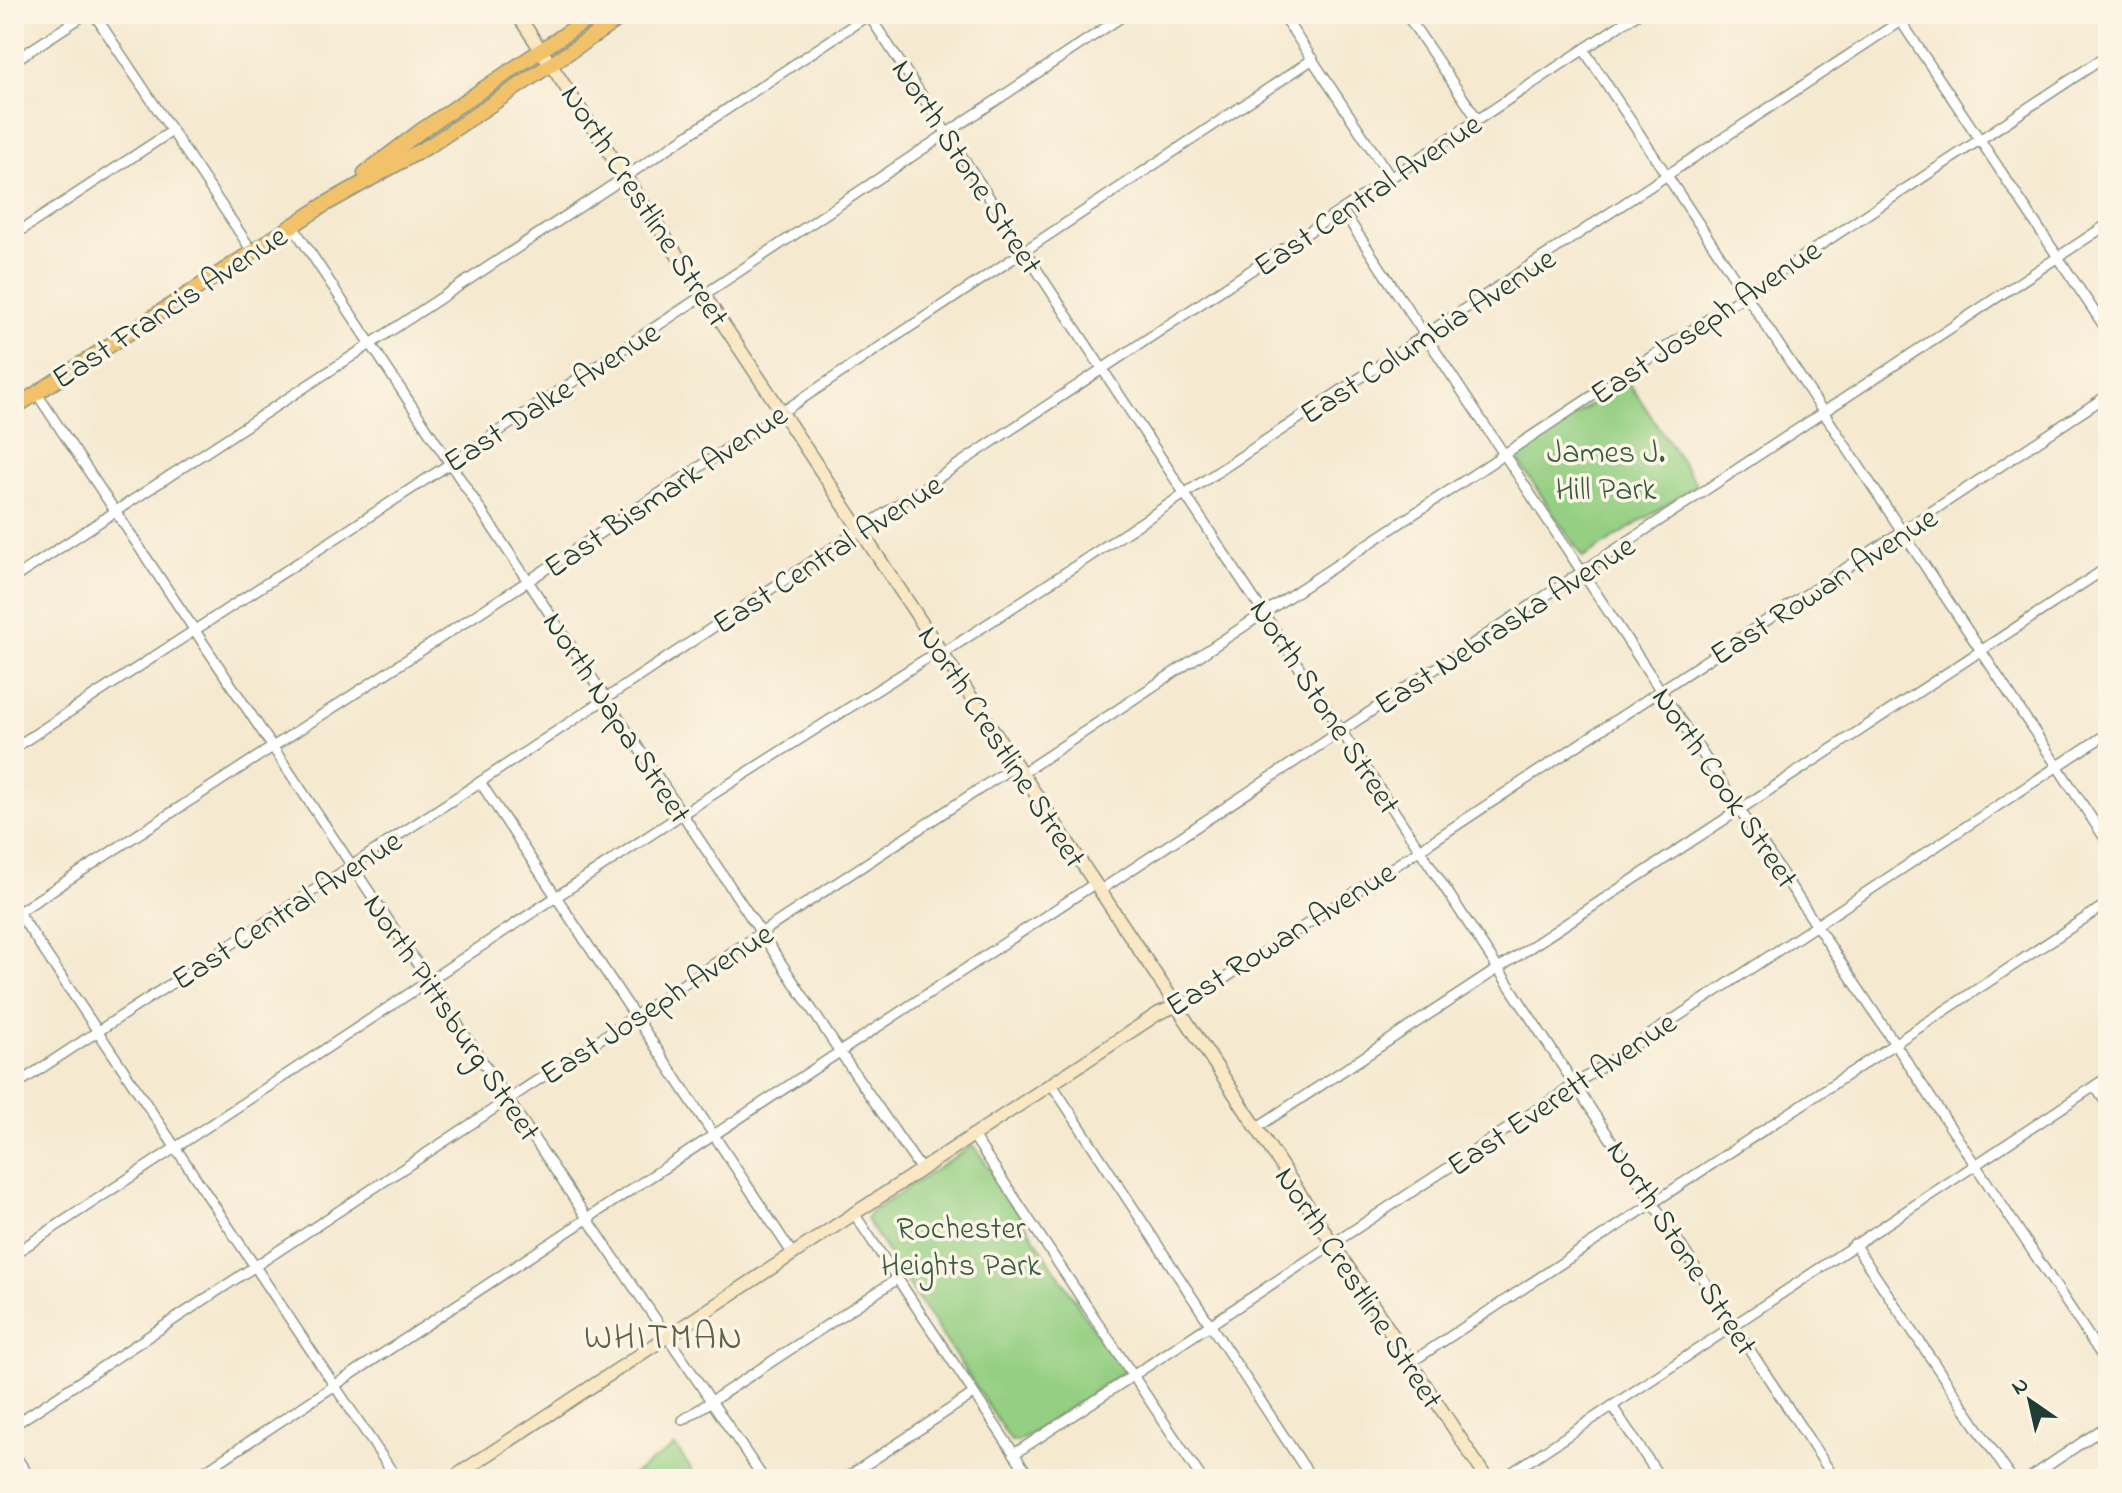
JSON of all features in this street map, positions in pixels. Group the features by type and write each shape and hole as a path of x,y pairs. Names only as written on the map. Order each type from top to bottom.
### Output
{"main road":[{"name":"North Crestline Street","path":"517,14 1487,1479"},
{"name":"East Francis Avenue","path":"324,205 422,130 595,14"},
{"name":"East Francis Avenue","path":"14,408 292,225 432,144 626,14"},
{"name":"East Rowan Avenue","path":"451,1479 972,1134 1159,1013 1176,1006"}],"street":[{"path":"14,61 86,14"},
{"path":"94,14 252,251"},
{"path":"14,578 869,14"},
{"name":"North Stone Street","path":"869,14 1835,1479"},
{"name":"East Dalke Avenue","path":"14,748 451,463 1126,14"},
{"path":"1282,14 1391,178"},
{"path":"1406,14 1478,120"},
{"name":"East Central Avenue","path":"14,1086 861,531 1637,14"},
{"name":"East Columbia Avenue","path":"14,1254 682,814 1186,494 1667,177 1898,17 1911,14"},
{"path":"1898,17 2108,332"},
{"path":"1584,50 2108,843"},
{"name":"East Joseph Avenue","path":"14,1425 762,934 1263,612 2108,55"},
{"name":"East Bismark Avenue","path":"15,911 274,748 1313,59"},
{"path":"14,235 172,131"},
{"name":"North Cook Street","path":"1342,210 2108,1365"},
{"name":"East Nebraska Avenue","path":"193,1479 840,1052 1583,572 2108,224"},
{"name":"North Napa Street","path":"292,225 920,1168"},
{"name":"North Pittsburg Street","path":"37,394 428,982 764,1479"},
{"name":"East Rowan Avenue","path":"1176,1006 1192,1000 2108,395"},
{"path":"1256,1128 2108,567"},
{"name":"East Everett Avenue","path":"1014,1454 2108,733"},
{"path":"480,782 792,1253"},
{"path":"1410,1363 2108,903"},
{"path":"15,911 397,1479"},
{"path":"1502,1479 2108,1077"},
{"path":"1051,1083 1312,1479"},
{"path":"2095,1086 2108,1106"},
{"path":"972,1134 1202,1479"},
{"path":"853,1212 1031,1479"},
{"path":"1854,1244 2012,1479"},
{"path":"683,1420 897,1279"},
{"path":"844,1479 973,1394"},
{"path":"1612,1406 1661,1479"},
{"path":"2028,1479 2108,1425"},
{"path":"14,1454 31,1479"}],"green space":[{"name":"James J. Hill Park","path":"1627,380 1697,485 1583,558 1515,456"},
{"name":"Rochester Heights Park","path":"970,1147 975,1147 1103,1343 1125,1371 1018,1442 1011,1441 866,1219 870,1213"},
{"path":"675,1446 698,1479 626,1479"}],"district":[{"name":"WHITMAN","path":"664,1335"}]}
